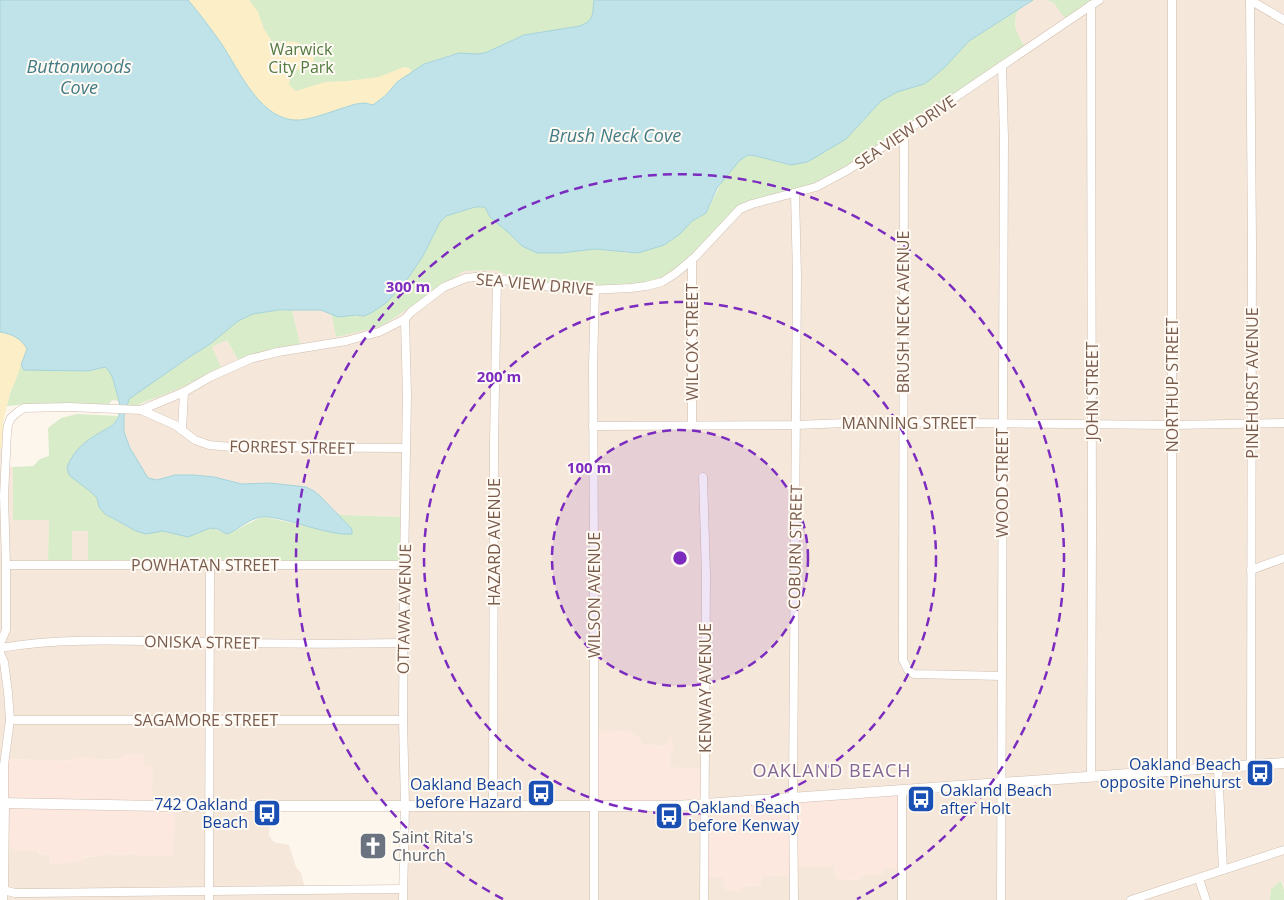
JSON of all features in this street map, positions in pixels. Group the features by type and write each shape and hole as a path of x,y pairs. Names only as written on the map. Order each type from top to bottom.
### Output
{"street":[{"name":"SEA VIEW DRIVE","path":"0,644 6,630 3,446 8,425 15,414 24,408 69,407 141,410 184,392 210,377 250,359 278,352 359,338 387,329 405,319 417,307 453,282 466,278 478,276 530,285 595,290 631,288 662,282 676,274 692,260 740,209 816,188 831,180 868,157 1099,0"},
{"name":"NORTHUP STREET","path":"1172,0 1172,771"},
{"path":"1250,0 1284,20"},
{"name":"PINEHURST AVENUE","path":"1250,0 1252,233 1251,766"},
{"name":"JOHN STREET","path":"1090,776 1092,534 1091,6"},
{"name":"WOOD STREET","path":"1001,900 1004,138 1002,66"},
{"name":"BRUSH NECK AVENUE","path":"904,132 902,655 908,670 914,674 1002,676"},
{"name":"COBURN STREET","path":"794,900 797,275 795,194"},
{"name":"WILCOX STREET","path":"692,260 692,425"},
{"name":"HAZARD AVENUE","path":"493,806 494,442 497,278"},
{"name":"WILSON AVENUE","path":"594,900 593,426 595,290"},
{"name":"OTTAWA AVENUE","path":"403,900 407,349 405,319"},
{"path":"182,430 184,392"},
{"name":"FORREST STREET","path":"141,410 166,420 195,440 209,445 230,447 406,448"},
{"name":"MANNING STREET","path":"593,426 796,425 903,422 1172,425 1284,423"},
{"name":"KENWAY AVENUE","path":"703,477 706,575 704,900"},
{"path":"1251,570 1284,558"},
{"name":"POWHATAN STREET","path":"6,565 404,565"},
{"path":"209,896 210,566"},
{"name":"ONISKA STREET","path":"0,648 29,643 109,642 404,643"},
{"path":"0,653 4,662 10,720 4,765 2,803 2,893 209,896 403,890"},
{"name":"SAGAMORE STREET","path":"10,720 403,720"},
{"path":"2,803 210,806 646,806 706,804 1284,763"},
{"path":"1218,768 1223,870"},
{"path":"902,790 902,900"},
{"path":"1132,900 1284,850"},
{"path":"1199,879 1206,900"}],"shaded area":[{"path":"1033,0 1047,0 1054,3 1099,0 1284,0 1284,890 1282,881 1271,889 1270,900 0,900 0,448 2,448 2,466 13,467 13,519 49,520 48,559 72,531 89,531 88,560 291,561 402,517 342,515 336,513 314,491 306,487 242,484 214,477 194,475 175,475 157,480 148,478 143,472 124,432 124,416 127,407 137,406 221,367 212,347 227,340 238,360 261,352 300,344 292,310 321,310 331,313 336,337 388,322 464,271 495,270 513,278 732,218 1027,49 1016,32 1015,18 1018,10","holes":["628,731 639,738 642,744 660,746 668,744 671,735 670,767 707,804 901,868 886,868 881,875 864,875 858,880 837,879 833,863 829,867 795,867 793,875 762,876 760,885 742,887 723,877 705,877 704,805","126,754 144,765 152,805 175,825 174,827 136,853 127,855 109,854 51,863 49,855 39,854 8,759 63,761 92,757 95,760 119,759","271,806 401,806 400,889 305,889 301,873 296,867 289,845 274,842 269,836"]},
{"path":"628,731 639,738 642,744 660,746 668,744 671,734 674,749 671,751 670,767 705,769 707,803 901,791 901,868 886,868 882,875 864,875 859,880 837,879 833,863 829,867 795,867 794,875 762,876 760,885 742,887 740,891 725,891 723,877 705,877 706,806 595,806 594,732"},
{"path":"126,754 143,755 144,765 153,767 152,805 174,807 173,855 137,856 135,853 127,855 109,854 84,857 81,862 52,864 49,855 39,854 39,851 16,851 10,846 8,759 63,761 74,760 77,757 92,757 95,760 119,759"}],"green space":[{"name":"Warwick City Park","path":"188,0 594,0 593,16 589,22 580,26 524,35 485,53 450,55 424,64 397,82 309,118"},
{"path":"1047,0 1099,0 1067,21 1054,3"},
{"path":"1018,10 1015,21 1016,31 1027,49 822,186 740,210 680,272 636,288 533,286 495,270 464,271 388,322 378,327 336,337 331,313 339,316 364,316 400,285 413,271 421,259 436,227 444,217 452,212 485,207 522,246 545,253 595,249 629,253 672,240 692,221 706,213 722,181 740,160 748,155 792,165 846,139 881,101 897,92 924,84 945,67 969,41"},
{"path":"292,310 300,344 261,352 238,360 227,340 212,347 221,367 177,389 136,406 127,407 129,399 210,344 238,321 253,314"},
{"path":"21,365 23,367 64,371 86,371 105,367 111,372 119,401 112,400 109,404 31,404 7,406"},
{"path":"77,414 118,416 112,425 92,437 79,449 67,467 69,475 97,498 99,507 113,519 136,531 163,531 188,537 210,528 223,533 229,533 265,517 319,529 352,529 336,513 342,515 402,517 401,564 256,560 88,560 88,531 72,531 72,560 48,560 49,520 13,520 13,467 33,466 40,459 49,456 48,428 61,418"},
{"path":"1281,881 1284,890 1284,900 1270,900 1271,889"}],"sand":[{"path":"188,0 249,0 258,12 264,29 275,46 288,42 297,43 305,48 314,58 312,66 299,69 291,76 289,85 296,91 325,82 379,77 404,67 409,68 412,72 397,82 386,95 373,105 365,103 302,120 282,117 270,111 251,90 217,37"},
{"path":"0,332 16,337 27,349 10,393 3,423 2,448 0,448"}],"water":[{"name":"Brush Neck Cove","path":"0,0 188,0 221,43 253,93 263,104 274,113 286,119 300,120 320,116 356,104 365,103 373,105 386,95 397,82 424,64 459,53 485,53 524,35 585,24 593,13 594,0 1033,0 969,41 945,67 924,84 897,92 881,101 846,139 807,162 791,165 748,155 740,160 717,188 706,213 692,221 680,234 664,245 638,253 595,249 561,253 537,253 522,246 490,217 485,207 475,207 446,216 440,222 423,256 404,284 386,303 371,313 364,316 338,317 321,310 278,310 253,314 238,321 210,344 129,399 124,416 124,432 130,448 148,478 157,480 175,475 194,475 214,477 242,484 270,483 306,487 321,497 352,529 352,534 336,533 280,519 260,517 227,534 210,528 188,537 163,531 146,534 136,531 105,514 99,507 97,498 69,475 67,467 81,446 111,426 119,417 118,397 110,372 105,367 88,371 24,370 21,365 27,349 25,345 16,337 0,332"}],"place":[{"name":"Oakland Beach opposite Pinehurst","path":"1260,773"},
{"name":"Oakland Beach before Hazard","path":"541,793"},
{"name":"Oakland Beach after Holt","path":"921,799"},
{"name":"742 Oakland Beach","path":"267,813"},
{"name":"Oakland Beach before Kenway","path":"669,816"},
{"name":"Saint Rita's Church","path":"373,846"}],"district":[{"name":"OAKLAND BEACH","path":"832,771"}],"water label":[{"name":"Buttonwoods Cove","path":"79,77"}]}
